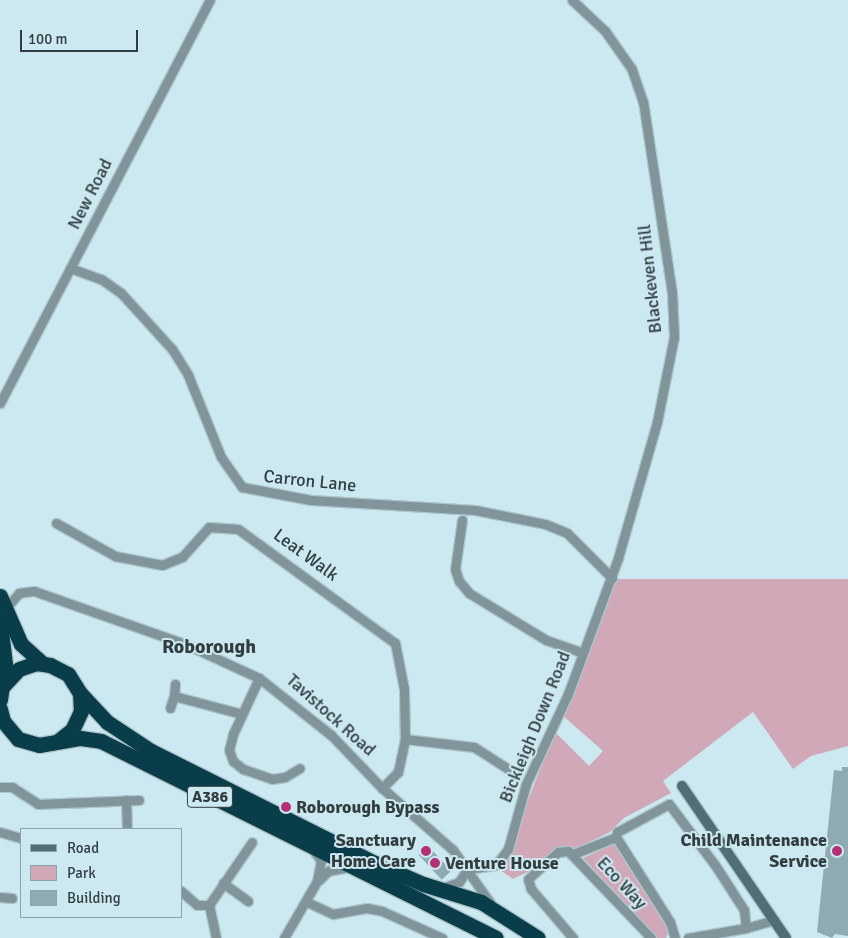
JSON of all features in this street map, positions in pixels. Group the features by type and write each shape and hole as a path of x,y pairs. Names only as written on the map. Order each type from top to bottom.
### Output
{"highway":[{"name":"Tavistock Road","path":"3,602 21,644 42,663 68,674 80,693 107,722 151,751 375,863 498,911 538,938"},
{"path":"0,622 5,648 1,693"},
{"path":"1,693 19,669 42,663"},
{"path":"58,741 78,720 80,693"},
{"path":"0,709 13,735"},
{"name":"A386","path":"13,735 29,744 80,738 101,741 496,938"}],"street":[{"name":"New Road","path":"0,404 210,0"},
{"name":"Blackeven Hill","path":"572,0 605,31 632,68 643,102 672,293 674,337 658,422 613,575"},
{"name":"Carron Lane","path":"70,268 100,279 121,293 172,349 188,375 221,457 242,487 311,500 475,510 545,524 567,533 613,575"},
{"path":"462,520 455,569 464,587 534,633 583,653"},
{"name":"Leat Walk","path":"56,523 115,556 143,564 162,565 182,557 209,527 238,529 258,541 395,642 404,689 406,738 398,772 382,788"},
{"name":"Bickleigh Down Road","path":"467,869 496,866 508,848 526,784 583,653 613,575"},
{"name":"Tavistock Road","path":"3,602 19,593 34,592 185,644 259,678 331,735 382,788 453,850 487,900 498,911"},
{"path":"259,678 242,714 229,750 233,761 243,769 272,779 285,778 300,768"},
{"path":"170,708 175,684"},
{"path":"174,696 242,714"},
{"path":"0,727 13,735"},
{"path":"406,738 474,748 516,774"},
{"path":"682,786 786,938"},
{"path":"0,787 12,787 38,804 139,800"},
{"path":"126,800 127,828"},
{"path":"616,837 617,832 669,804 744,910 746,928"},
{"path":"0,832 20,838"},
{"path":"573,938 531,889 528,879 558,852 571,852 616,837"},
{"path":"616,837 670,922 675,938"},
{"path":"284,938 307,902 317,881 320,860 295,838"},
{"path":"216,938 209,905 252,842"},
{"name":"Eco Way","path":"571,852 651,938"},
{"path":"317,881 339,866 368,873"},
{"path":"438,889 459,882 467,869"},
{"path":"223,883 248,901"},
{"path":"182,892 197,905 209,905"},
{"path":"0,897 12,898"},
{"path":"307,902 333,914 367,908 382,912 442,938"},
{"path":"688,938 746,928 774,920"}],"green space":[{"path":"613,579 848,579 848,746 811,756 793,769 753,712 663,781 671,793 624,818 610,832 513,879 497,868 505,858 555,732 589,766 603,751 562,715"},
{"path":"616,843 670,929 666,938 656,938 583,858"}],"building":[{"name":"Child Maintenance Service","path":"842,767 848,767 848,936 835,934 832,938 817,932 834,770 842,771"},
{"name":"Venture House","path":"428,846 451,871 442,880 418,855"}],"place":[{"name":"Roborough Bypass","path":"286,807"},
{"name":"Sanctuary Home Care","path":"426,851"},
{"name":"Child Maintenance Service","path":"837,851"},
{"name":"Venture House","path":"435,863"}],"district":[{"name":"Roborough","path":"209,646"}]}
